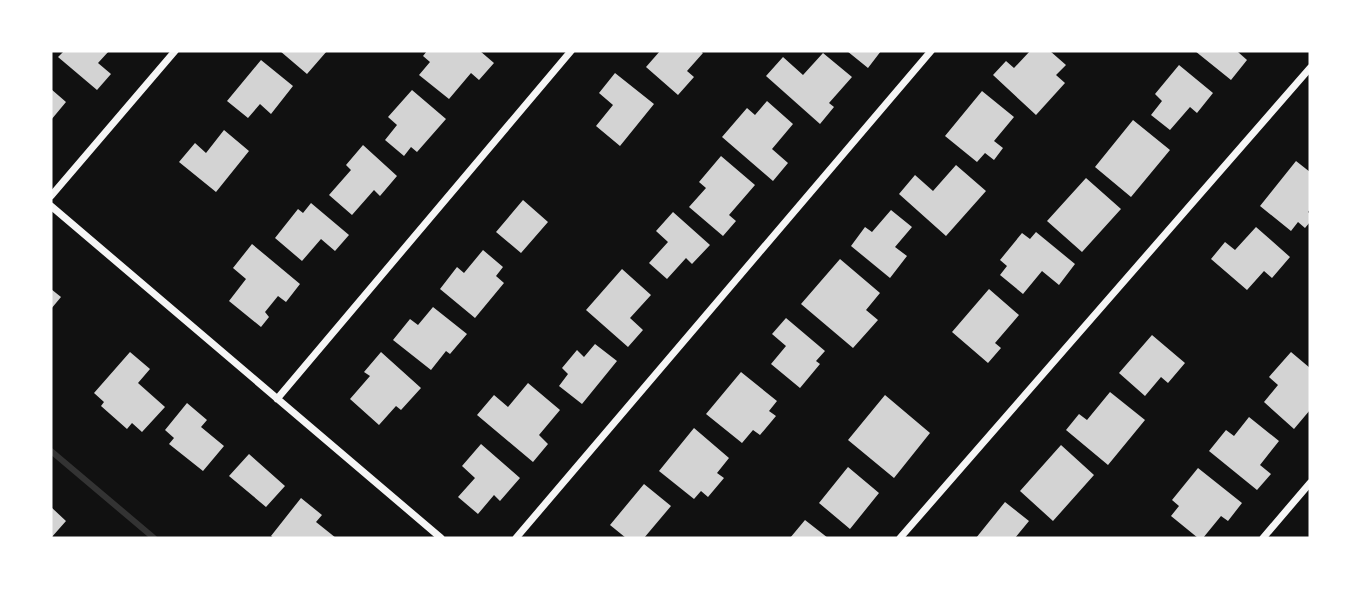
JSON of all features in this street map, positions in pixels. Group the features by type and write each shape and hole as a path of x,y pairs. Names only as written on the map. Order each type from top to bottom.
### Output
{"street":[{"path":"51,196 175,51"},
{"path":"277,399 571,51"},
{"path":"516,538 931,51"},
{"path":"900,538 1310,68"},
{"path":"51,206 441,538"},
{"path":"1263,538 1310,483"}],"building":[{"path":"64,51 109,51 98,63 111,74 97,90 58,57"},
{"path":"280,51 327,51 307,74"},
{"path":"427,51 480,51 494,63 479,80 471,73 449,99 419,75 430,62 423,56"},
{"path":"660,51 703,53 687,71 694,77 678,95 646,67"},
{"path":"847,51 881,51 868,68"},
{"path":"1030,51 1050,51 1066,65 1056,75 1065,83 1036,115 993,75 1006,61 1014,68"},
{"path":"1195,51 1239,51 1247,60 1231,80"},
{"path":"823,53 852,77 829,103 834,107 820,124 766,76 783,57 803,75"},
{"path":"261,60 293,86 271,114 260,104 248,118 227,101"},
{"path":"1179,65 1213,93 1197,113 1190,107 1170,130 1151,115 1162,101 1155,94"},
{"path":"615,73 654,104 620,146 596,126 613,105 599,93"},
{"path":"51,89 66,102 51,120"},
{"path":"412,90 446,119 417,152 411,147 404,156 385,140 397,125 388,117"},
{"path":"982,91 1014,117 994,141 1003,148 994,160 985,153 977,162 945,136"},
{"path":"767,101 793,124 772,149 788,163 773,181 722,137 747,108 755,115"},
{"path":"1133,120 1170,150 1131,197 1095,167"},
{"path":"224,130 249,151 216,192 179,162 195,143 206,153"},
{"path":"363,145 397,176 380,196 374,190 352,215 329,195 351,170 346,165"},
{"path":"721,156 755,185 729,215 736,221 723,236 689,207 706,188 699,182"},
{"path":"1296,161 1310,172 1310,222 1305,228 1298,222 1291,231 1260,206"},
{"path":"956,165 986,191 946,236 899,194 915,175 933,191"},
{"path":"1086,178 1121,209 1082,252 1047,221"},
{"path":"523,200 548,222 521,253 496,232"},
{"path":"311,203 349,235 335,251 321,239 302,261 275,238 298,209 303,213"},
{"path":"891,210 912,227 895,247 907,256 890,278 851,246 865,227 872,232"},
{"path":"673,212 710,245 692,264 686,258 667,279 649,263 668,242 656,231"},
{"path":"1256,227 1290,257 1272,278 1264,271 1247,290 1211,259 1225,242 1235,250"},
{"path":"1036,232 1075,264 1059,285 1042,271 1023,294 1000,275 1007,266 1000,260 1022,233 1030,239"},
{"path":"252,244 300,284 286,302 278,296 265,312 269,317 261,327 229,301 246,279 233,268"},
{"path":"483,250 503,267 496,276 504,283 475,318 440,289 457,267 464,273"},
{"path":"840,259 880,293 866,310 878,320 853,348 801,304"},
{"path":"622,269 651,295 630,318 643,330 628,347 586,310"},
{"path":"51,289 61,297 51,309"},
{"path":"989,289 1019,315 995,343 1001,348 988,363 952,332"},
{"path":"433,307 467,334 450,354 446,351 431,370 393,340 410,319 418,325"},
{"path":"786,318 825,351 816,361 820,364 800,388 771,364 786,346 772,334"},
{"path":"1152,335 1185,363 1168,383 1161,377 1145,396 1119,373"},
{"path":"595,344 617,361 582,404 559,386 568,374 562,368 577,350 584,357"},
{"path":"130,352 150,369 138,383 165,407 142,432 132,423 127,429 101,406 104,402 94,393"},
{"path":"381,352 421,388 401,410 396,406 379,425 350,399 370,376 364,372"},
{"path":"1291,352 1310,368 1310,410 1294,429 1264,402 1278,385 1269,377"},
{"path":"741,372 777,401 769,411 776,416 760,435 753,430 742,443 706,414"},
{"path":"528,383 560,410 539,435 548,444 533,462 477,415 494,395 508,407"},
{"path":"1110,392 1145,420 1108,465 1066,430 1079,414 1087,420"},
{"path":"885,395 930,433 894,478 848,440"},
{"path":"187,403 207,420 201,427 224,446 203,471 169,444 174,438 165,430"},
{"path":"1249,417 1279,441 1260,465 1271,474 1257,490 1209,451 1226,430 1234,436"},
{"path":"694,428 729,458 717,473 724,478 708,497 701,491 694,499 659,471"},
{"path":"481,444 520,478 500,501 494,495 478,514 458,497 475,478 462,466"},
{"path":"1061,445 1094,475 1053,521 1020,491"},
{"path":"249,454 285,486 266,507 229,476"},
{"path":"848,467 879,493 850,529 819,503"},
{"path":"1198,468 1242,503 1228,521 1221,516 1203,538 1198,538 1171,516 1179,506 1172,500"},
{"path":"644,484 671,506 644,538 626,538 610,525"},
{"path":"301,498 322,515 316,522 336,538 271,536"},
{"path":"1005,502 1029,521 1015,538 976,538"},
{"path":"51,507 66,521 51,538"},
{"path":"805,520 828,538 790,538"}],"waterway":[{"path":"51,451 154,538"}]}
